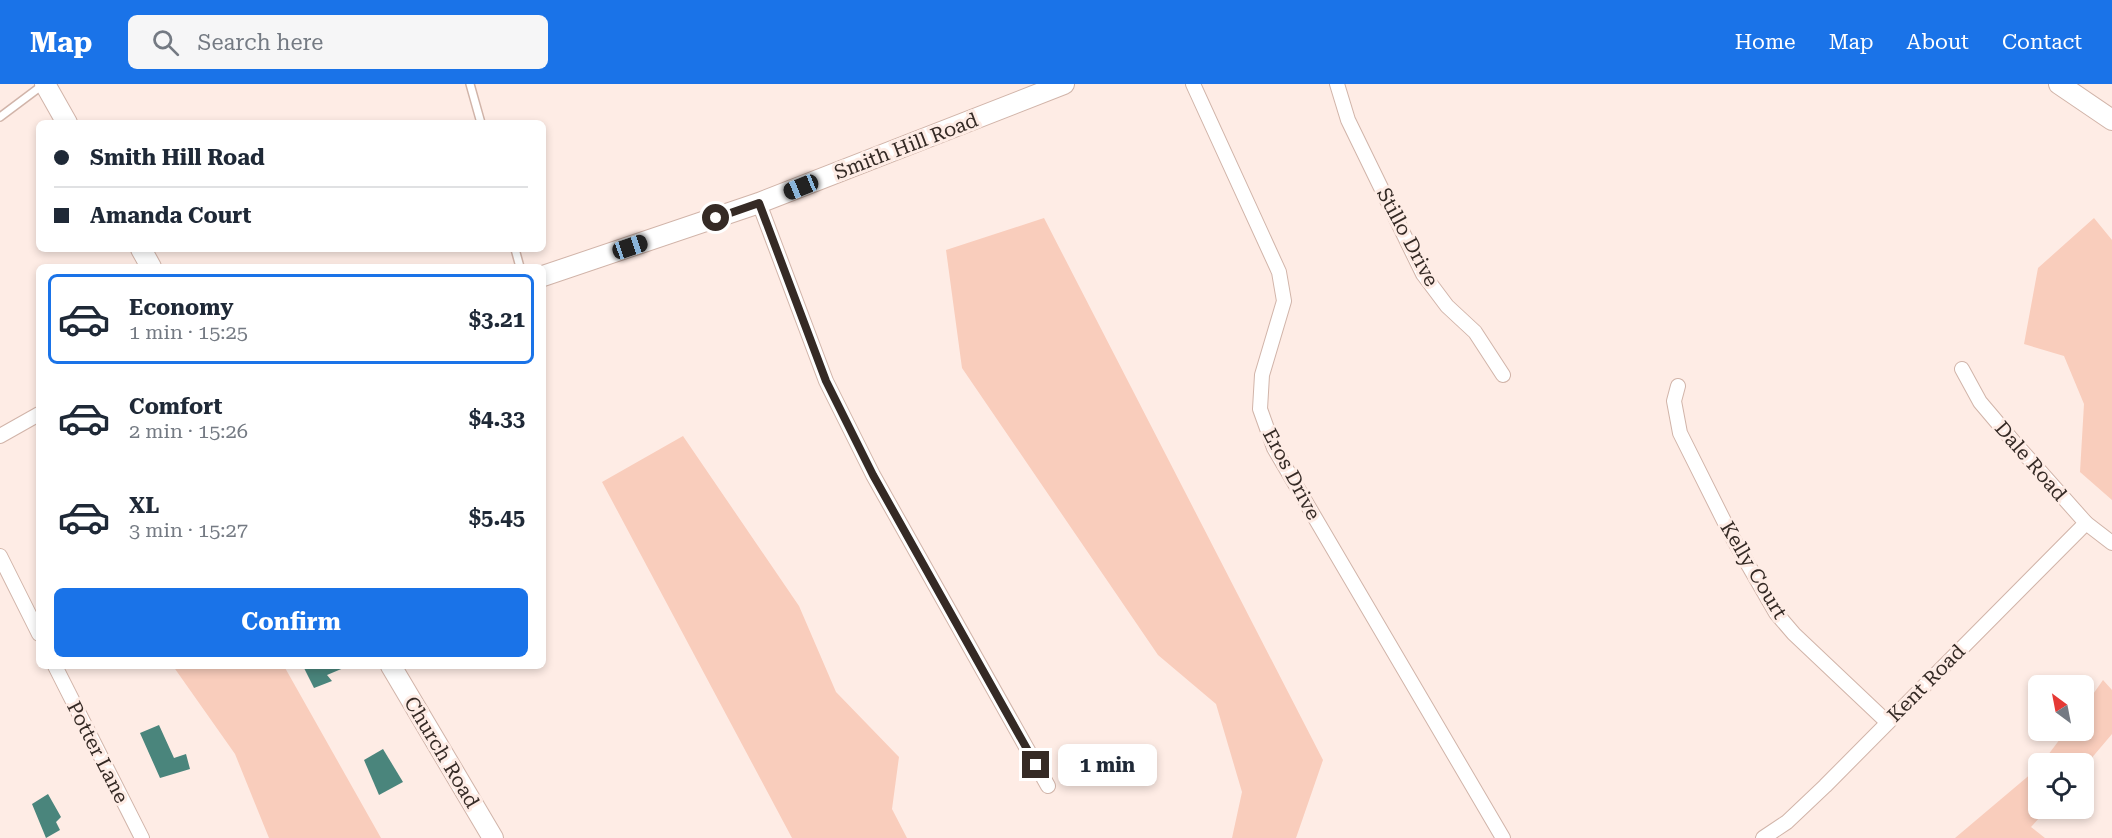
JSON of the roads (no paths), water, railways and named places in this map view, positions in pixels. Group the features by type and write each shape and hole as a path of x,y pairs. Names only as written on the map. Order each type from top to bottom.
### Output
{"street":[{"path":"44,84 65,120"},
{"name":"Smith Hill Road","path":"546,275 759,203 1064,84"},
{"name":"Eros Drive","path":"1193,84 1279,272 1284,301 1262,375 1260,409 1274,448 1503,838"},
{"name":"Stillo Drive","path":"1337,84 1348,120 1423,274 1447,306 1475,332 1503,375"},
{"path":"2060,84 2112,120"},
{"path":"759,203 826,381 873,475 1048,786"},
{"name":"Dale Road","path":"1962,369 1980,402 2085,523 2112,543"},
{"name":"Kelly Court","path":"1678,386 1674,401 1680,433 1731,535 1776,613 1794,634 1887,722"},
{"path":"0,436 36,416"},
{"name":"Kent Road","path":"1763,838 1787,822 1825,786 2085,523"},
{"path":"0,556 36,628"},
{"name":"Potter Lane","path":"57,669 142,838"},
{"name":"Church Road","path":"392,669 493,838"}],"lane":[{"path":"0,117 44,84"},
{"path":"470,84 480,120"}]}
